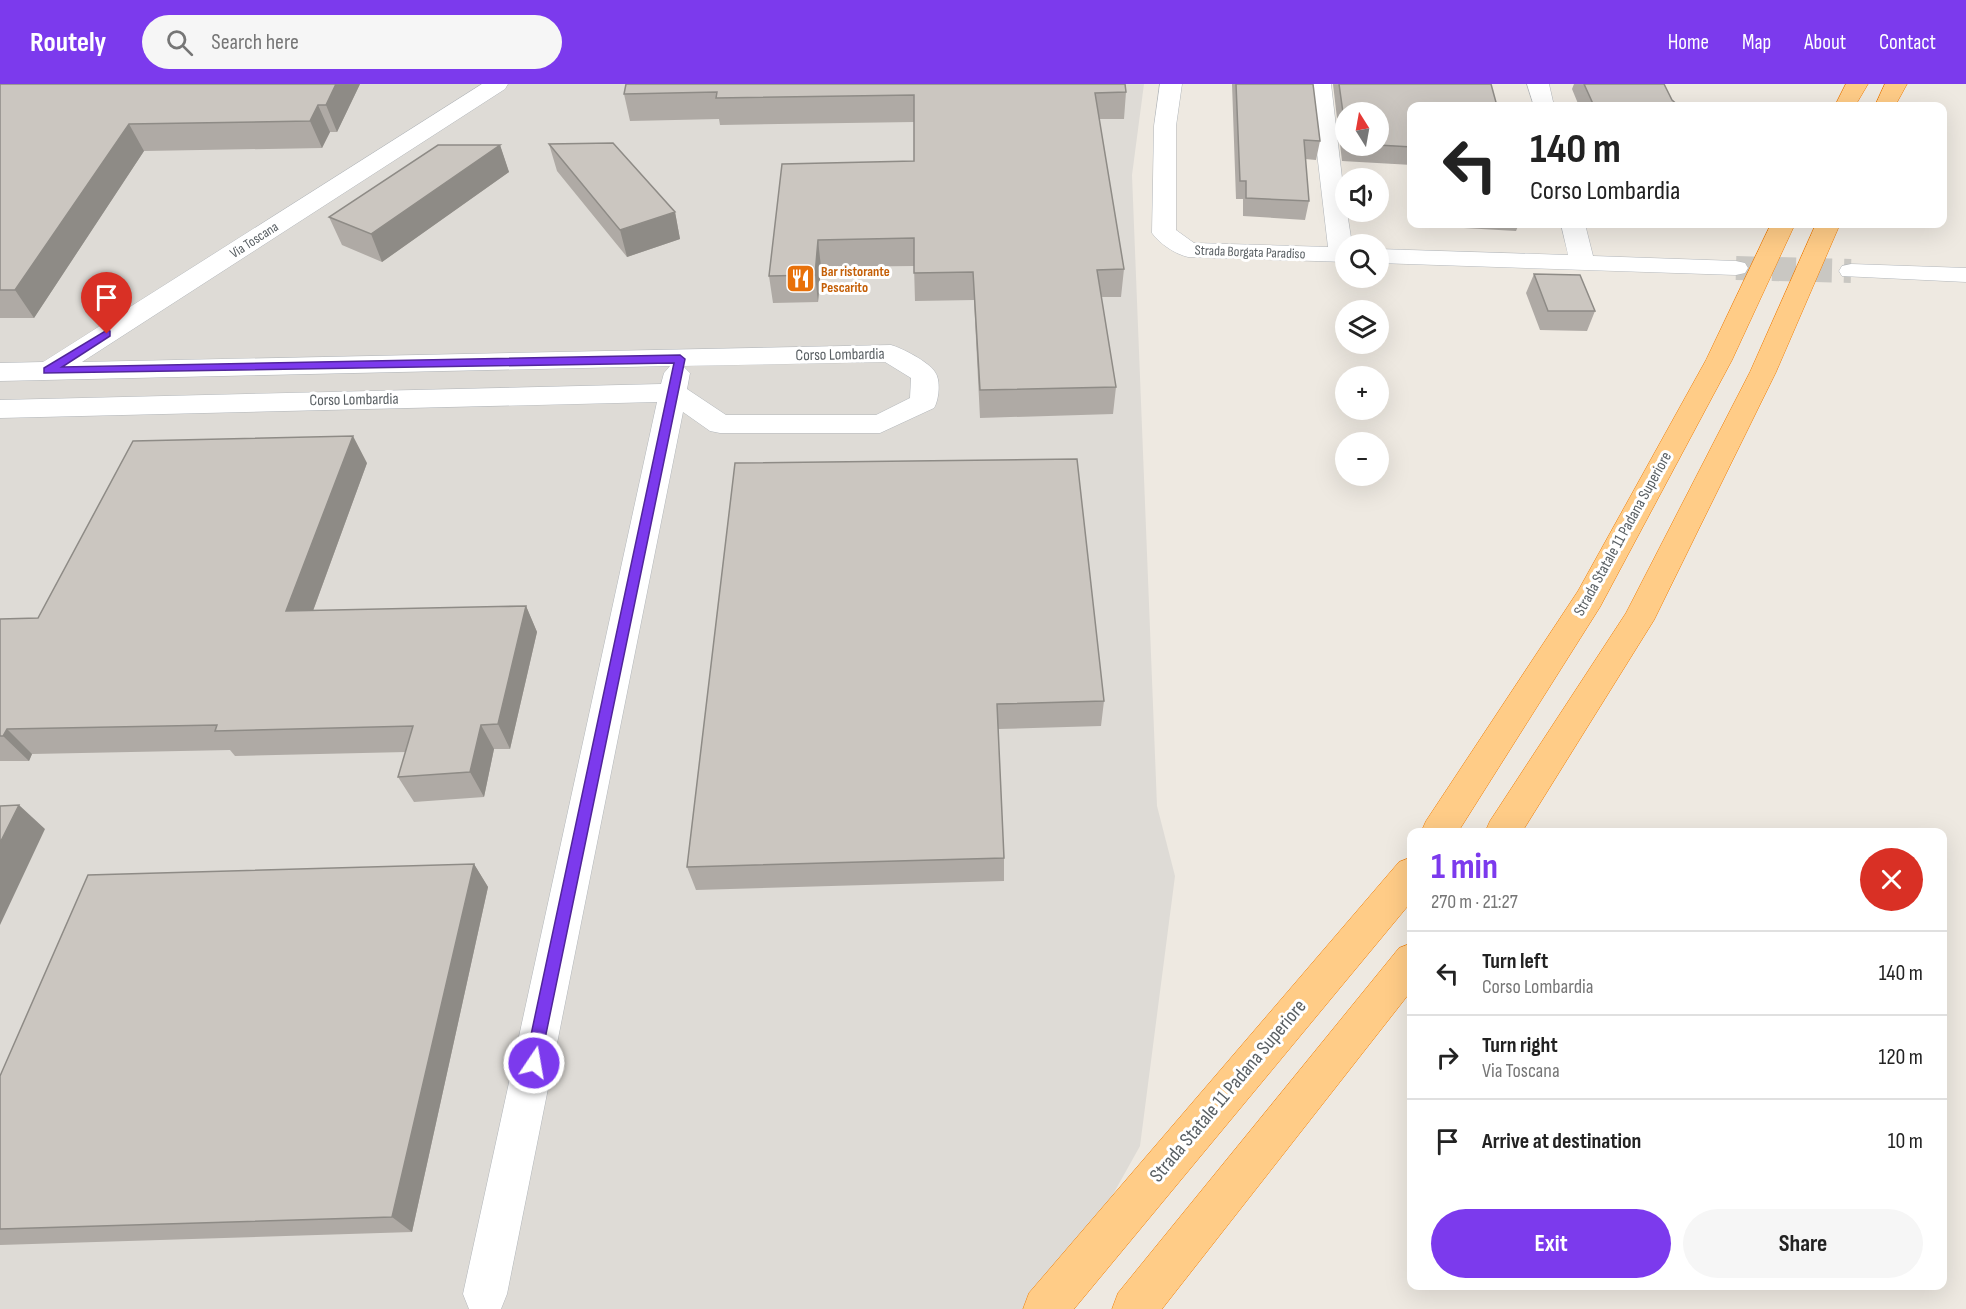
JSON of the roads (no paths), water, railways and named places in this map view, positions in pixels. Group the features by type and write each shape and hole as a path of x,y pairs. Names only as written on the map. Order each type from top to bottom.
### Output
{"highway":[{"path":"1847,102 1857,84"},
{"path":"1887,102 1896,84"},
{"name":"Strada Statale 11 Padana Superiore","path":"1442,828 1589,599 1719,360 1781,228"},
{"path":"1506,828 1638,620 1763,372 1826,228"},
{"name":"Strada Statale 11 Padana Superiore","path":"1045,1309 1407,879"},
{"path":"1134,1309 1407,966"}],"street":[{"name":"Via Toscana","path":"12,408 48,371 497,84"},
{"name":"Strada Borgata Paradiso","path":"1171,84 1165,126 1164,233 1188,250 1335,255"},
{"path":"1320,84 1340,234"},
{"path":"1538,84 1543,102"},
{"path":"1574,228 1582,263"},
{"path":"1389,256 1736,268"},
{"path":"1851,271 1966,275"},
{"name":"Corso Lombardia","path":"0,372 891,353 924,375 924,402 880,423 720,424 674,393 12,408"},
{"path":"485,1294 680,359"}],"tunnel":[{"path":"1736,268 1851,271"}],"place":[{"name":"Bar ristorante Pescarito","path":"800,279"}]}
